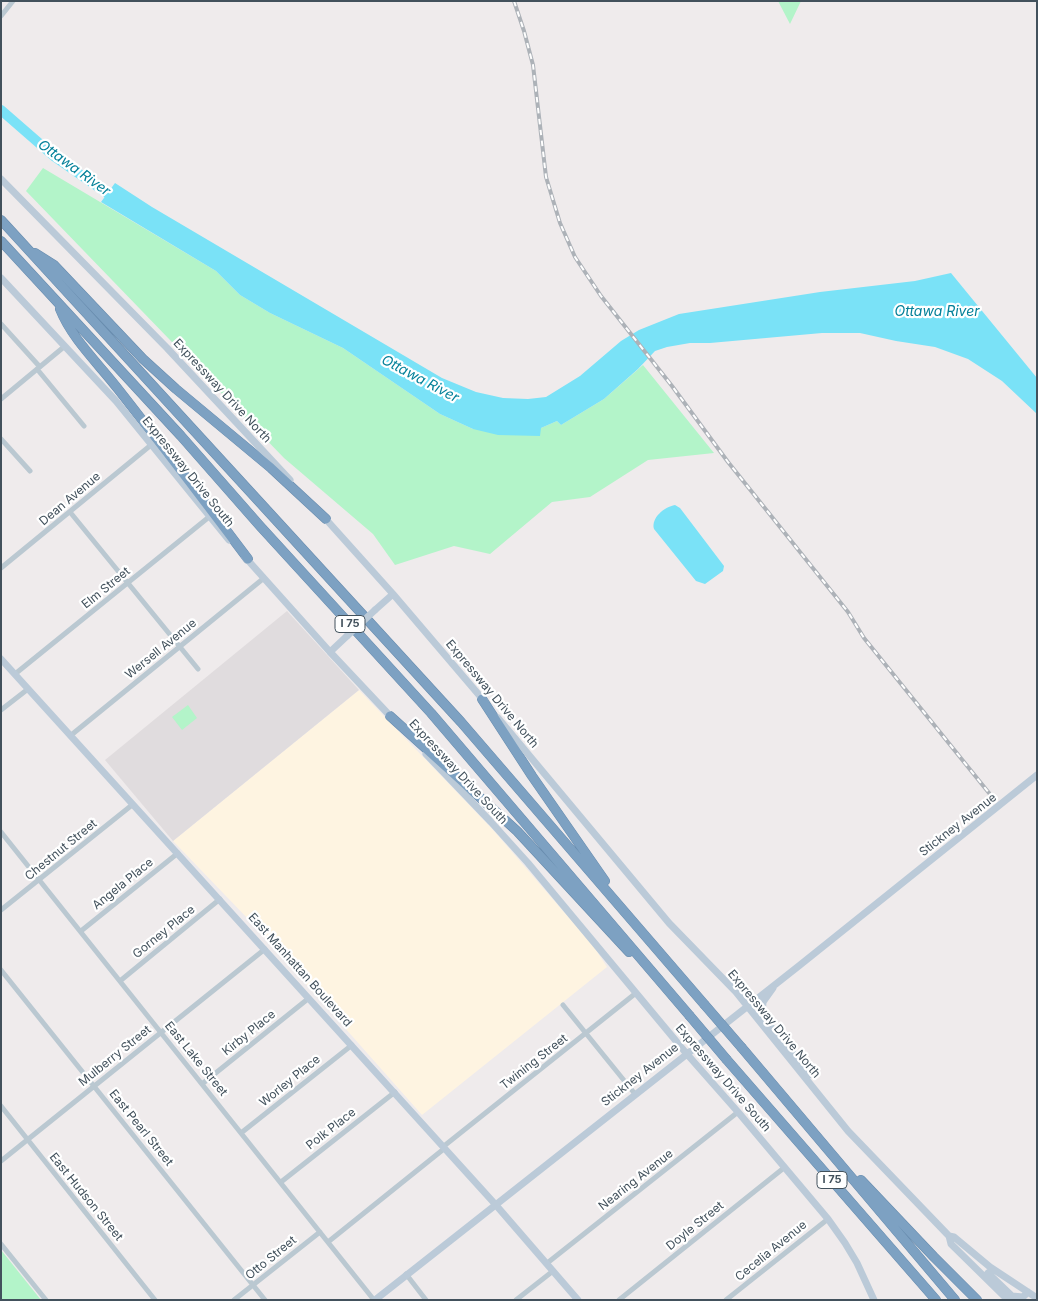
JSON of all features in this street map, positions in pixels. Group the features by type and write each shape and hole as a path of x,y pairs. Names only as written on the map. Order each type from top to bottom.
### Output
{"highway":[{"name":"I 75","path":"1,220 460,722 631,918 956,1300"},
{"name":"I 75","path":"1,241 181,436 266,533 431,713 727,1060 936,1300"},
{"path":"26,247 54,265 143,359 176,389 272,468 326,519"},
{"path":"58,304 67,325 178,466 248,559"},
{"path":"482,699 532,776 631,918"},
{"path":"390,716 525,840 610,933 689,1015"},
{"path":"798,1114 977,1300"},
{"path":"954,1278 973,1300"}],"main road":[{"name":"Expressway Drive North","path":"1,180 167,348 393,594 669,923 736,992 795,1063 830,1110 873,1159 949,1236 954,1237 990,1267 1037,1298"},
{"name":"Expressway Drive South","path":"1,278 116,401 235,548 248,559 330,652 504,836 601,949 686,1053 828,1219 857,1263 874,1300"},
{"path":"330,652 393,594"},
{"name":"East Manhattan Boulevard","path":"1,659 395,1092 578,1300"},
{"name":"Stickney Avenue","path":"374,1300 1037,775"},
{"path":"779,981 763,1002 762,1016 801,1063 830,1110"},
{"name":"Expressway Drive North","path":"949,1236 951,1244 1008,1300"},
{"path":"958,1250 984,1270 1012,1296 1020,1298 1028,1292"}],"street":[{"path":"1,16 13,1"},
{"path":"1,324 39,368 84,426"},
{"path":"1,399 66,346"},
{"path":"1,439 30,470"},
{"name":"Dean Avenue","path":"1,568 151,444"},
{"path":"70,512 198,670"},
{"name":"Elm Street","path":"15,674 209,517"},
{"name":"Wersell Avenue","path":"70,736 264,578"},
{"path":"1,710 28,689"},
{"name":"Chestnut Street","path":"1,910 132,805"},
{"name":"East Lake Street","path":"1,832 374,1300"},
{"name":"Angela Place","path":"81,931 178,853"},
{"name":"Gorney Place","path":"120,981 220,899"},
{"name":"Mulberry Street","path":"1,1161 265,949"},
{"name":"East Pearl Street","path":"1,970 265,1300"},
{"name":"Twining Street","path":"328,1242 636,993"},
{"name":"Kirby Place","path":"202,1084 309,998"},
{"path":"563,1005 635,1094"},
{"name":"Worley Place","path":"241,1133 352,1045"},
{"name":"Polk Place","path":"281,1182 395,1092"},
{"name":"East Hudson Street","path":"1,1106 155,1300"},
{"name":"Nearing Avenue","path":"546,1264 738,1112"},
{"name":"Doyle Street","path":"619,1300 785,1167"},
{"name":"Cecelia Avenue","path":"726,1300 828,1219"},
{"name":"Otto Street","path":"234,1300 320,1232"},
{"path":"1,1244 46,1300"},
{"path":"516,1300 553,1271"},
{"path":"406,1274 426,1300"}],"shaded area":[{"path":"287,611 359,690 173,841 105,760"},
{"path":"359,690 494,831 594,947 607,967 422,1115 251,922 173,841"}],"green space":[{"path":"778,1 801,1 790,24"},
{"path":"43,168 216,271 240,295 270,313 343,348 440,414 473,429 541,428 557,421 561,425 604,399 643,365 714,453 648,460 590,497 552,502 490,554 454,546 395,565 373,534 284,458 26,191"},
{"path":"188,705 197,718 182,730 172,717"},
{"path":"1,1250 41,1300 1,1300"}],"water":[{"path":"115,183 152,207 442,378 476,392 503,398 528,399 546,397 580,376 621,341 639,330 679,314 820,292 915,281 951,273 1037,378 1037,414 1002,381 968,359 935,347 860,333 822,333 710,343 690,343 667,347 655,351 604,399 561,425 557,421 541,428 540,436 498,435 473,429 440,414 343,348 270,313 240,295 216,271 101,202"},
{"path":"675,505 680,508 724,566 723,571 705,584 696,581 654,529 656,517 667,508"}],"waterway":[{"name":"Ottawa River","path":"1,110 55,157 117,200"}],"railway":[{"path":"514,1 533,65 546,177 560,223 575,257 601,296 672,386 728,462 848,612 864,638 989,793"}]}
